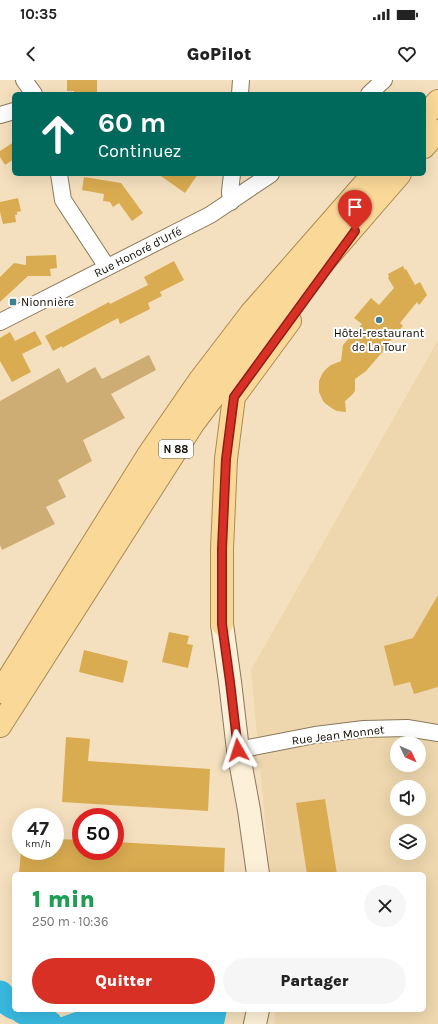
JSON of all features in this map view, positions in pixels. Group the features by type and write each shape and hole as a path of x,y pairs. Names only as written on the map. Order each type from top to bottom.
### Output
{"highway":[{"path":"426,115 438,101"},
{"path":"426,145 438,131"},
{"name":"N 88","path":"0,692 148,455 199,381 252,313 372,176"},
{"name":"N 88","path":"0,726 193,424 257,339 398,176"},
{"path":"222,624 222,549 226,459 234,397 382,194"}],"main road":[{"path":"222,624 238,750 249,810 258,872"},
{"path":"255,1024 258,1012"}],"street":[{"path":"24,80 33,92"},
{"path":"240,92 241,80"},
{"path":"371,92 384,80"},
{"path":"0,115 12,112"},
{"path":"59,176 63,200 107,267"},
{"path":"231,202 230,192 232,176"},
{"name":"Rue Honoré d'Urfé","path":"0,322 210,215 268,176"},
{"name":"Rue Jean Monnet","path":"238,750 315,735 364,730 407,728 438,734"}],"shaded area":[{"path":"438,340 438,1024 274,1024 276,1012 426,1012 426,872 270,872 251,670"},
{"path":"149,355 156,370 111,394 125,418 83,440 92,461 58,480 66,497 46,507 55,524 2,550 0,545 0,401 59,368 67,383 95,367 102,379"}],"water":[{"path":"75,1012 227,1012 224,1024 45,1023"}],"building":[{"path":"67,80 97,80 97,92 67,91"},
{"path":"12,143 12,160 5,165 0,157 0,151"},
{"path":"161,176 197,176 185,193"},
{"path":"84,177 121,183 143,213 132,221 119,203 113,207 110,202 103,201 104,194 82,190"},
{"path":"18,198 21,211 17,212 17,215 15,215 16,222 3,224 0,212 0,202"},
{"path":"56,255 57,268 50,269 51,276 28,276 0,302 0,277 14,263 26,265 26,256"},
{"path":"174,261 184,280 160,292 162,296 148,303 150,309 120,324 118,318 62,348 62,346 53,351 45,336 109,302 110,304 148,285 144,277"},
{"name":"Hôtel-restaurant de La Tour","path":"403,266 415,285 420,282 427,295 419,305 417,302 400,323 403,326 384,348 385,349 366,371 355,379 355,391 345,401 346,412 337,411 323,401 319,392 319,381 322,374 331,365 341,361 343,345 362,324 354,318 371,298 379,305 394,288 388,278 388,274"},
{"path":"35,331 42,344 22,354 31,372 12,382 0,361 0,338 10,332 15,341"},
{"path":"438,595 438,687 414,694 410,682 394,686 384,646 413,638"},
{"path":"169,632 189,636 187,644 193,645 188,668 162,662"},
{"path":"84,650 128,661 123,683 79,672"},
{"path":"66,737 90,739 88,761 210,769 208,811 62,802"},
{"path":"325,799 337,872 307,872 296,803"},
{"path":"64,839 72,840 72,860 124,860 124,842 225,848 224,872 19,872 20,860 64,860"}],"waterway":[{"path":"0,994 6,1001 12,1005"},
{"path":"26,1012 49,1024"}],"place":[{"name":"Nionnière","path":"13,302"},
{"name":"Hôtel-restaurant de La Tour","path":"379,320"}],"route":[{"path":"238,750 222,624 222,549 226,459 234,397 355,231"}]}
